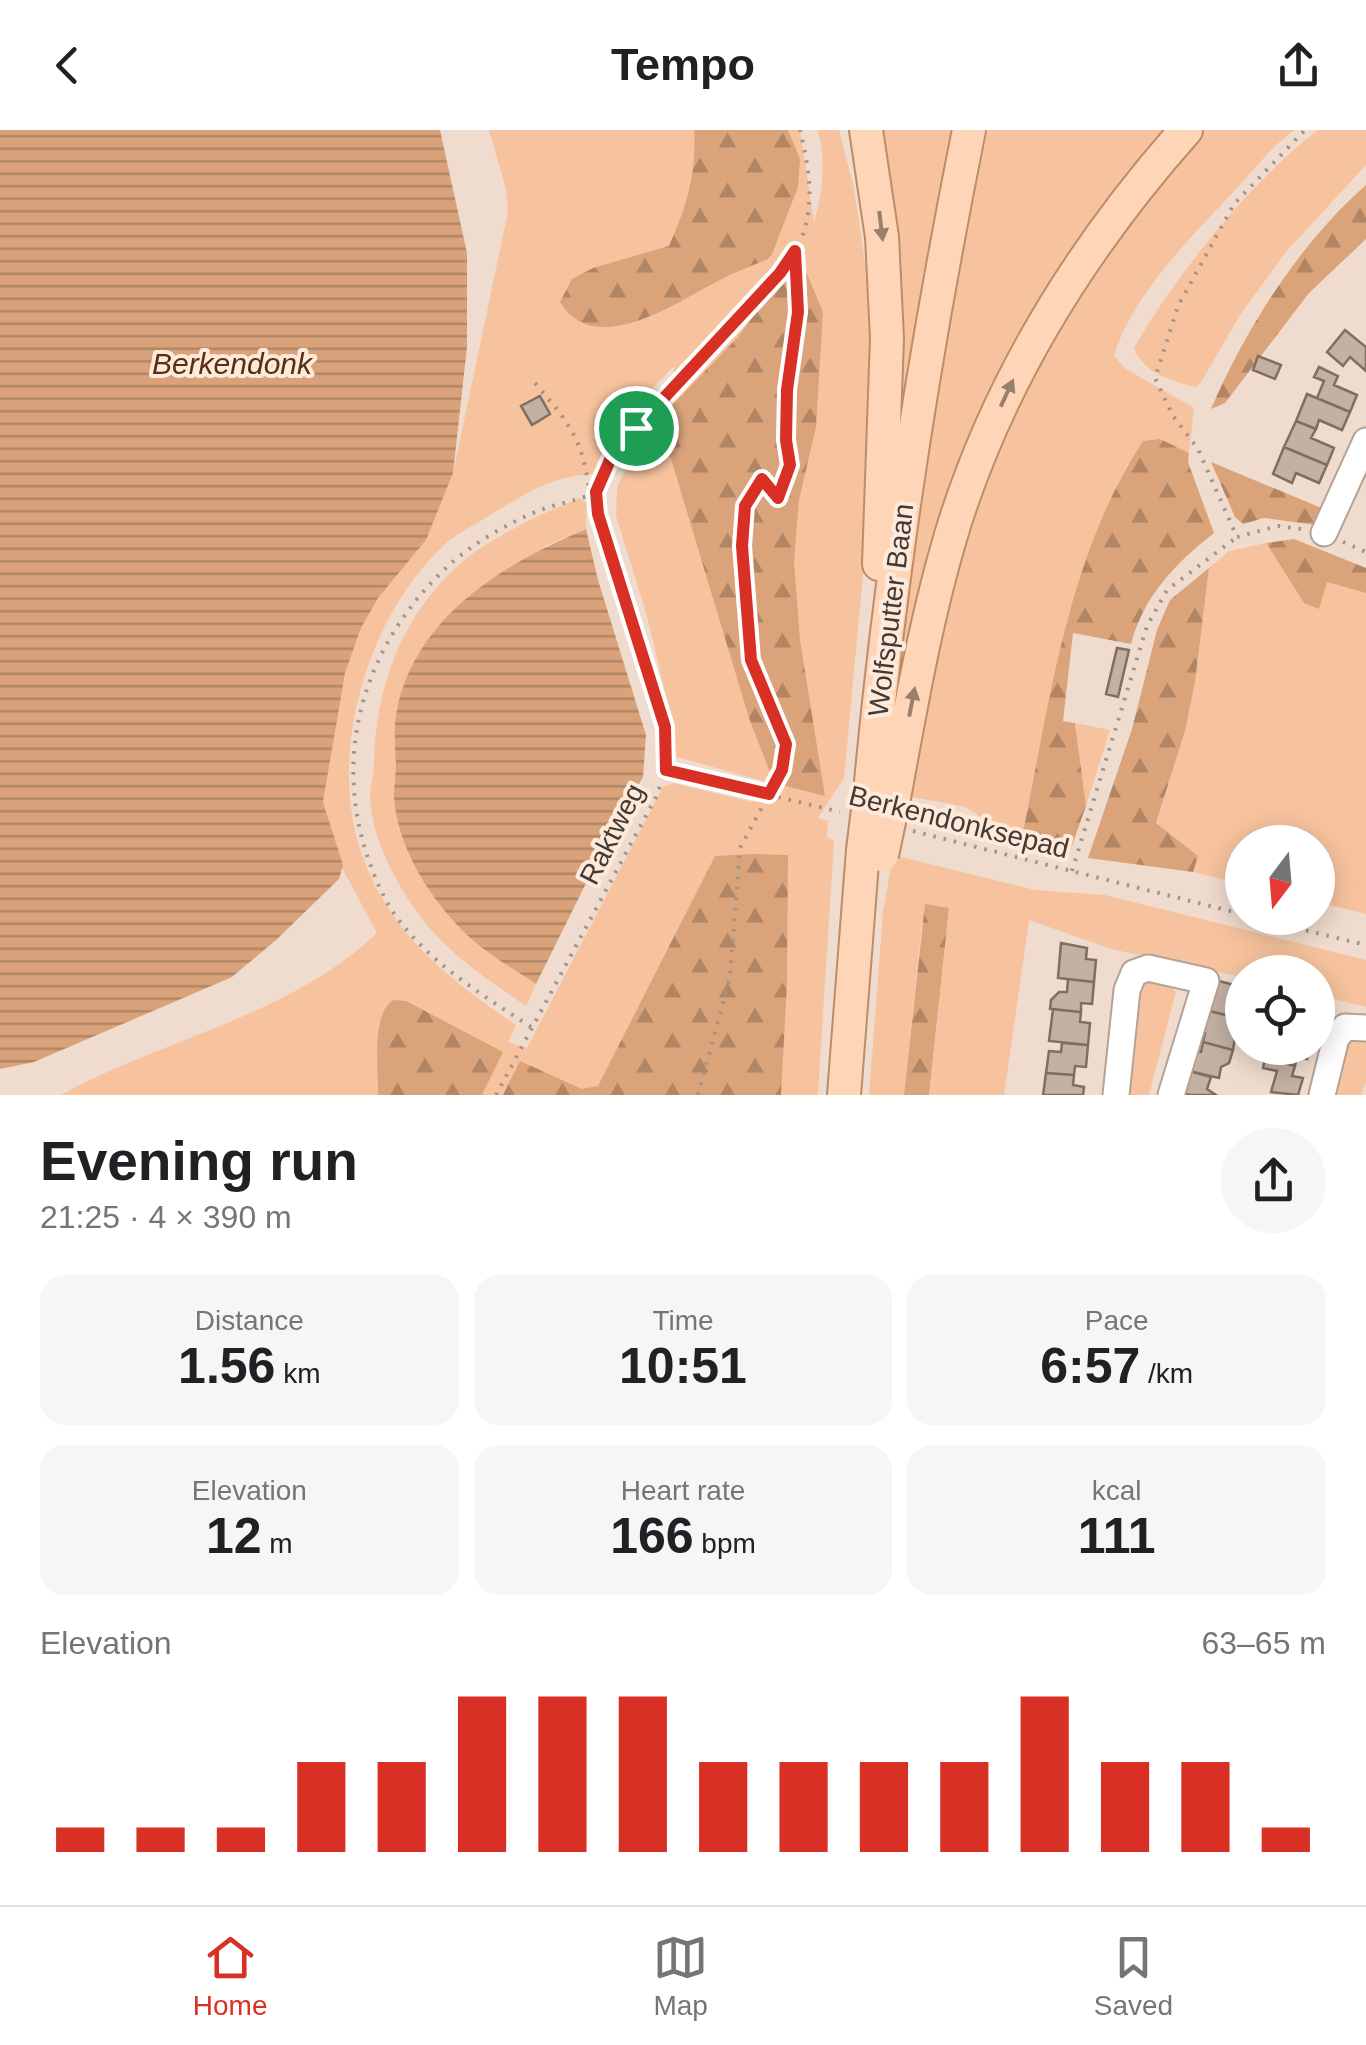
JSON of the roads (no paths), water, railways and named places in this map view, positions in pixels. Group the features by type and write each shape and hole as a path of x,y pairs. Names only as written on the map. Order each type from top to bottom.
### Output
{"main road":[{"path":"866,130 882,237 887,338 876,732"},
{"name":"Wolfsputter Baan","path":"889,806 876,732 906,488 936,293 969,130"},
{"path":"844,1095 853,973 873,853 889,806 928,616 956,521 1024,356 1094,245 1186,130"}],"street":[{"path":"1324,533 1366,440"},
{"path":"1116,1095 1126,990 1134,972 1148,968 1206,981 1171,1095"},
{"path":"1322,1095 1336,1038 1345,1027 1366,1028"}],"water":[{"name":"Berkendonk","path":"0,130 440,130 467,253 467,347 453,473 426,540 378,598 361,628 345,673 323,802 343,865 339,879 232,977 34,1062 0,1069"},
{"path":"586,529 646,735 643,777 536,984 469,936 424,882 403,840 397,818 395,719 409,672 425,643 446,618 497,575"}]}
